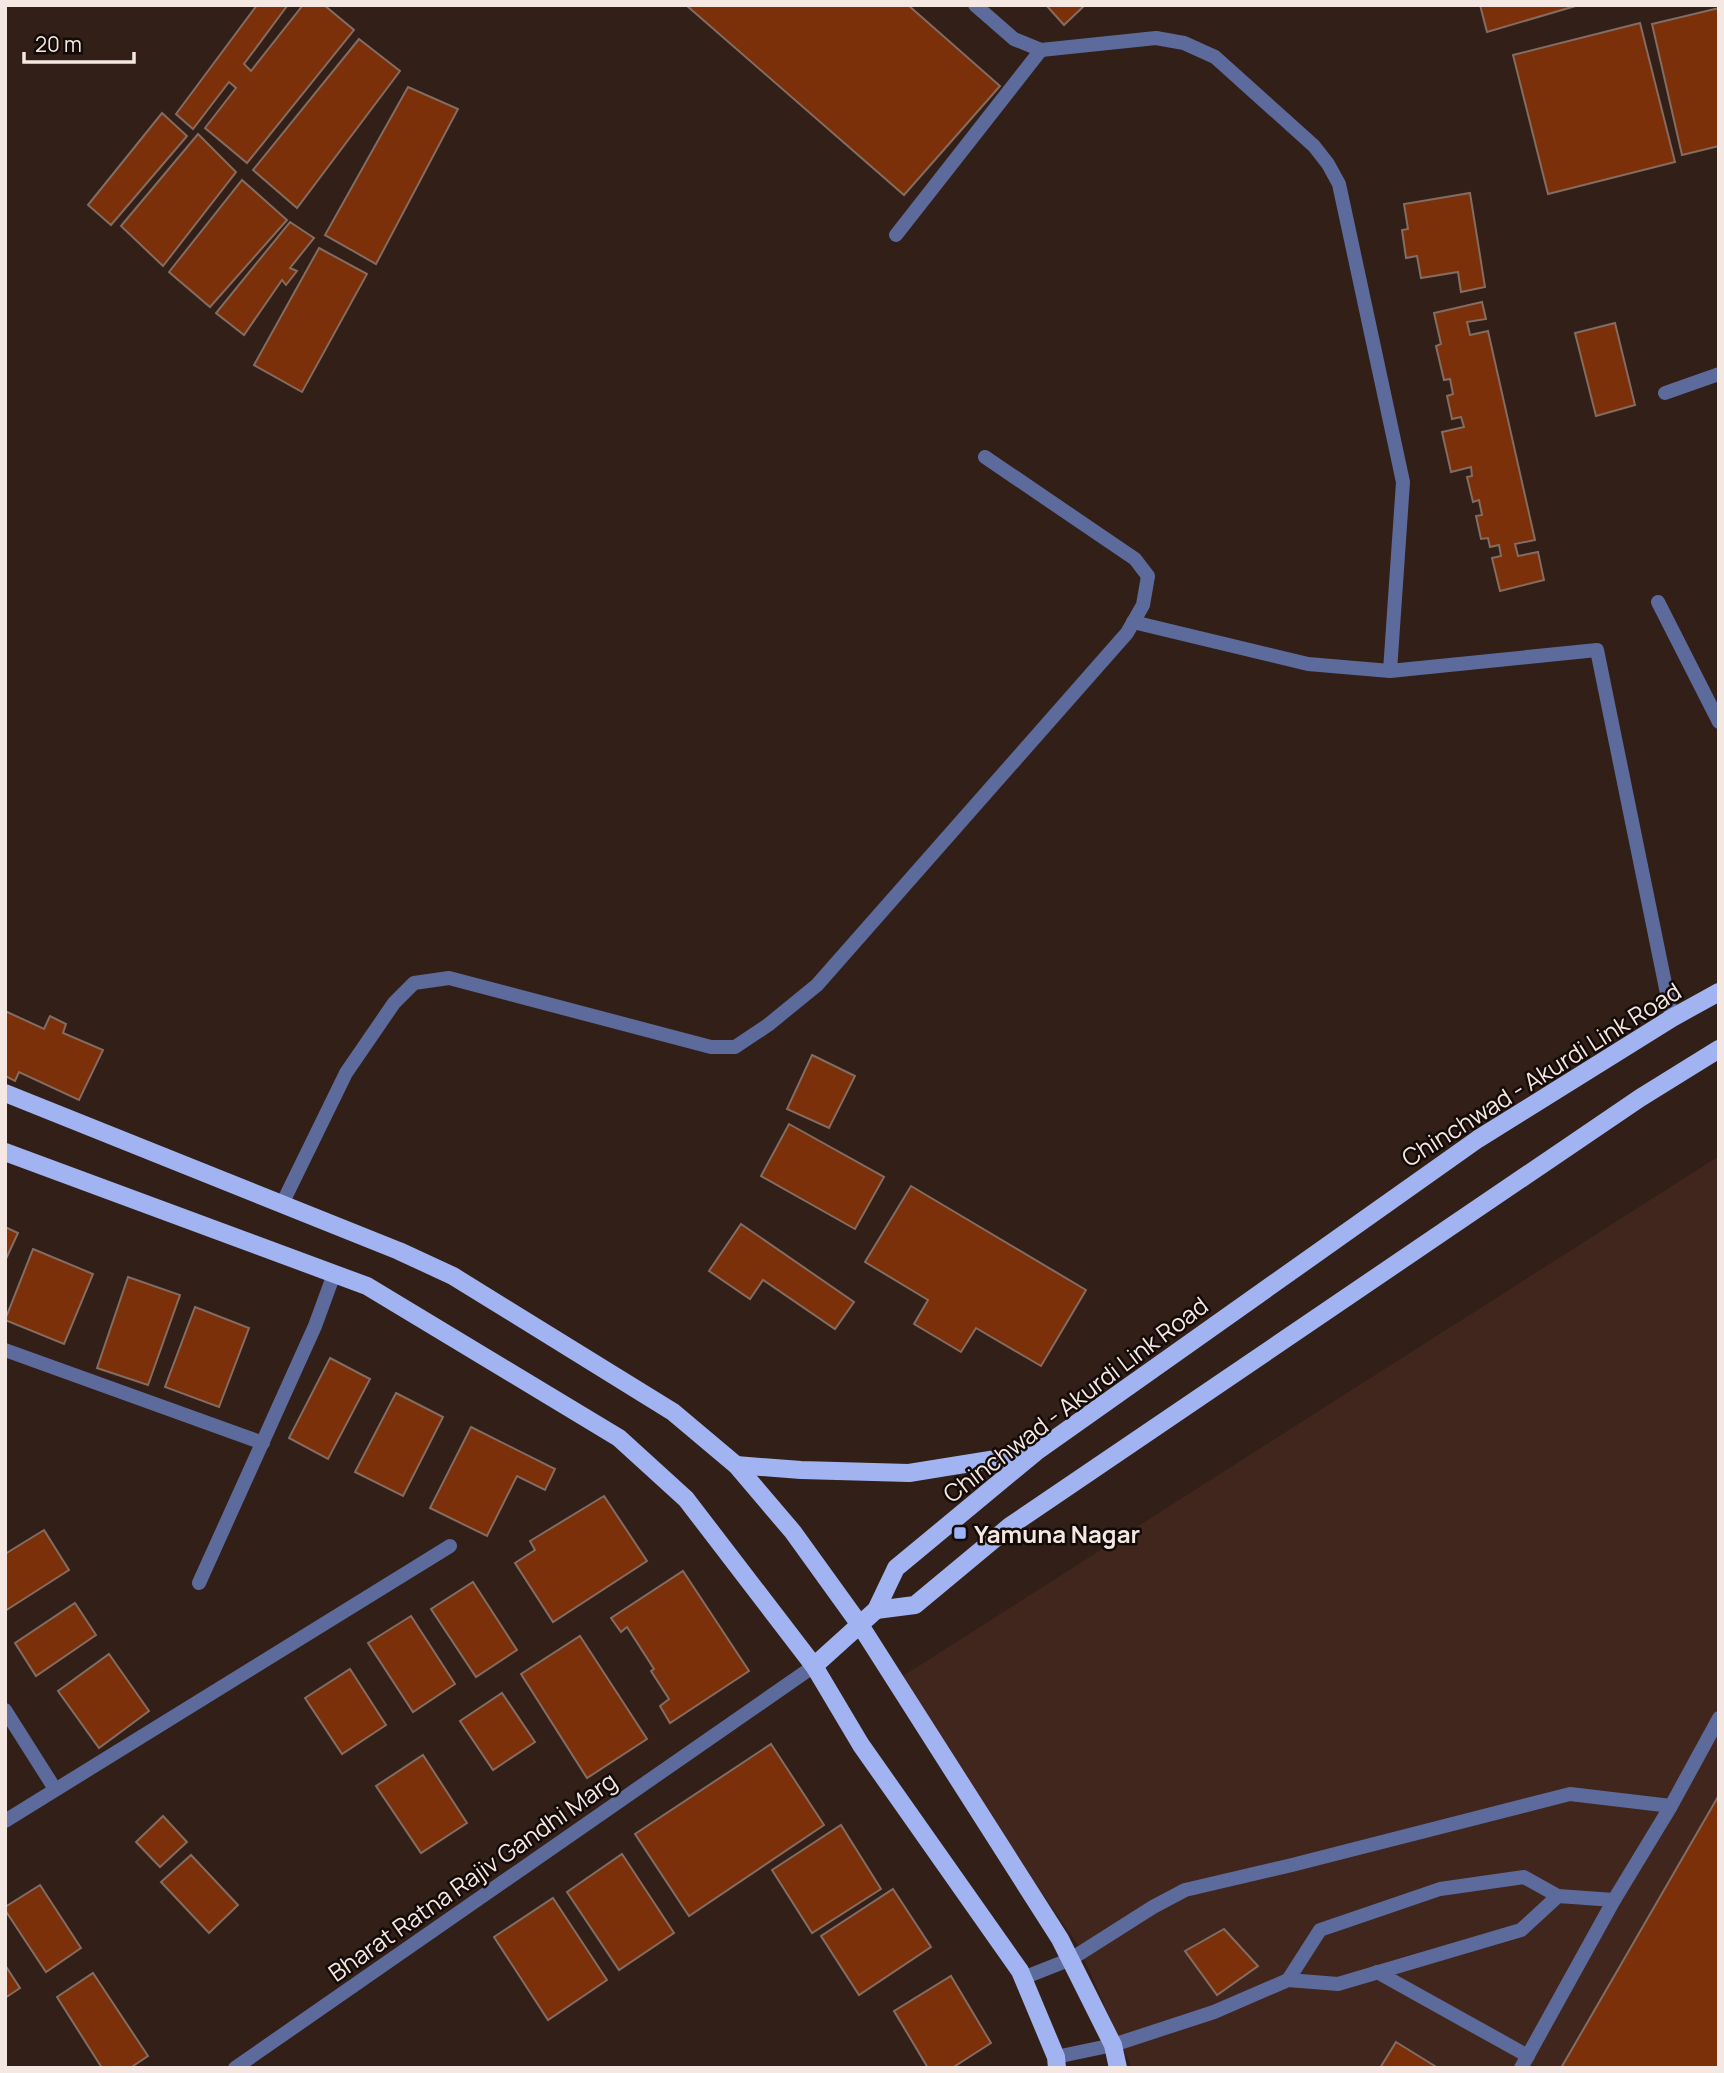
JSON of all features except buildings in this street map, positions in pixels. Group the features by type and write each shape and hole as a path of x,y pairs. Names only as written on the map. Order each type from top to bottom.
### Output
{"main road":[{"name":"Chinchwad - Akurdi Link Road","path":"876,1610 896,1568 1036,1452 1478,1139 1672,1018 1719,992"},
{"path":"814,1666 876,1610 915,1605 1010,1525 1640,1098 1719,1049"},
{"path":"5,1093 399,1251 453,1276 673,1412 736,1465 793,1532 860,1625 1071,1959 1114,2045 1118,2068"},
{"path":"5,1152 367,1286 619,1438 686,1499 814,1666 861,1745 1023,1978 1057,2063"},
{"path":"736,1465 909,1473 1036,1452"}],"street":[{"path":"975,5 1014,39 1041,50 1156,37 1184,43 1215,57 1314,146 1328,164 1339,184 1403,482 1390,671"},
{"path":"896,234 1041,50"},
{"path":"1665,393 1719,374"},
{"path":"282,1204 346,1073 394,1003 414,983 449,978 711,1047 735,1047 768,1025 817,985 1127,634 1143,605 1148,576 1135,559 985,457"},
{"path":"1658,601 1719,722"},
{"path":"1133,622 1308,663 1390,671 1597,650 1672,1018"},
{"path":"200,1583 314,1326 334,1274"},
{"path":"5,1350 263,1443"},
{"path":"5,1821 450,1546"},
{"name":"Bharat Ratna Rajiv Gandhi Marg","path":"234,2068 814,1666"},
{"path":"5,1710 55,1788"},
{"path":"1377,1972 1524,2062 1719,1718"},
{"path":"1023,1978 1071,1959 1153,1907 1185,1891 1570,1794 1671,1806"},
{"path":"1288,1980 1320,1930 1440,1889 1524,1877 1558,1896 1614,1900"},
{"path":"1057,2063 1214,2012 1288,1980 1338,1984 1521,1930 1558,1896"}],"shaded area":[{"path":"1719,1156 1719,2068 1132,2068 1078,1945 895,1681"}],"place":[{"name":"Yamuna Nagar","path":"960,1533"}]}
